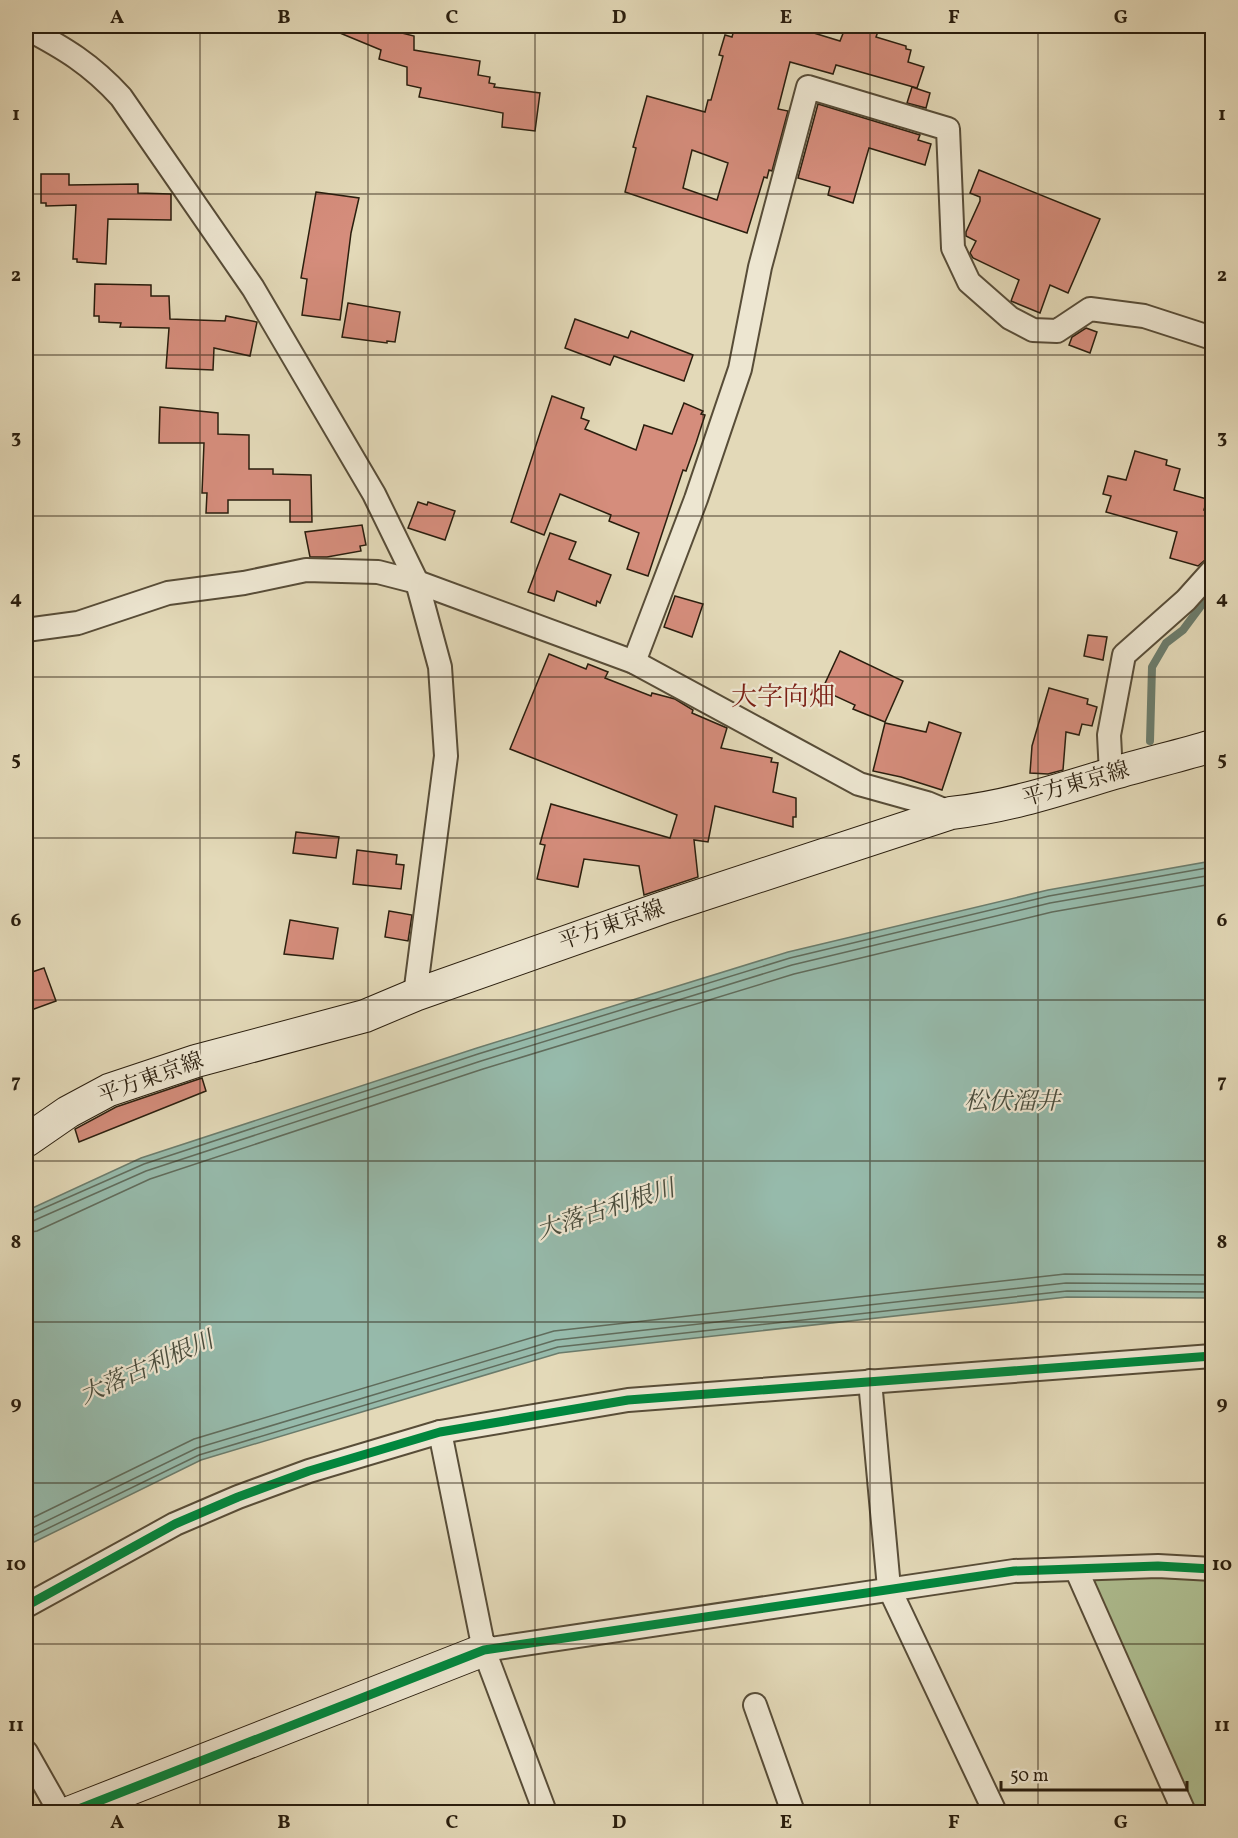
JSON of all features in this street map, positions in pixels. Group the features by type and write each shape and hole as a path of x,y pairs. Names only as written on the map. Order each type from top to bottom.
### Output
{"main road":[{"name":"平方東京線","path":"26,1141 68,1112 109,1090 196,1061 365,1017 415,995 665,907 951,813 980,810 1046,795 1212,746"},
{"path":"71,1812 484,1650"}],"street":[{"path":"26,28 76,55 102,76 121,97 253,288 374,494 417,582 440,668 446,756 415,995"},
{"path":"634,662 696,499 740,369 760,267 808,87 948,129 952,248 969,282 1010,318 1033,330 1057,331 1090,309 1144,316 1212,338"},
{"path":"26,630 78,623 168,593 244,584 306,570 378,572 417,582 634,662 859,784 927,803 951,813"},
{"path":"1111,774 1109,735 1124,655 1186,600 1212,571"},
{"path":"26,1606 164,1529 217,1506 309,1471 441,1432 628,1400 1212,1356"},
{"path":"870,1381 889,1588 995,1812"},
{"path":"441,1432 484,1650 545,1812"},
{"path":"484,1650 1014,1571 1158,1566 1212,1569"},
{"path":"1076,1569 1184,1812"},
{"path":"755,1705 793,1812"},
{"path":"26,1752 60,1812"}],"shaded area":[{"path":"1076,1569 1212,1569 1212,1812 1184,1812"}],"water":[{"name":"松伏溜井","path":"1212,861 1212,1298 1067,1297 559,1353 201,1460 26,1546 26,1211 141,1158 477,1048 788,952 1048,890"}],"building":[{"path":"323,26 374,26 414,36 414,50 480,61 478,75 490,77 489,83 495,84 494,87 540,93 535,131 502,127 503,113 419,97 421,88 407,85 407,67 379,59 381,50"},
{"path":"735,26 791,26 840,41 846,26 880,26 876,37 906,46 906,49 911,50 908,62 924,67 917,88 836,65 833,74 790,62 778,109 788,111 772,171 769,170 767,178 764,177 747,233 625,192 636,148 633,147 647,96 705,112 708,100 711,100 723,56 719,55 725,35 732,37","holes":["692,150 728,163 717,200 683,188"]},
{"path":"912,87 930,93 926,108 907,103"},
{"path":"818,104 920,135 918,140 931,144 925,165 869,148 853,203 828,195 830,187 798,178"},
{"path":"979,170 1100,219 1068,293 1050,285 1040,313 1011,301 1019,280 973,258 970,253 976,241 966,236 966,232 980,197 970,193"},
{"path":"41,174 69,174 69,185 138,184 138,193 171,194 171,220 108,219 106,264 77,262 77,259 73,259 76,205 46,206 46,203 41,203"},
{"path":"316,192 359,198 351,233 340,320 302,315 307,279 301,278"},
{"path":"95,284 151,285 151,296 169,296 170,319 225,321 226,316 257,322 250,356 214,348 213,370 166,368 169,328 120,327 121,323 99,322 99,316 94,316"},
{"path":"348,303 400,312 395,342 342,337"},
{"path":"575,319 628,338 631,331 693,355 684,381 614,356 610,365 565,348"},
{"path":"1086,328 1097,332 1090,353 1069,345 1072,337"},
{"path":"552,396 584,408 581,418 589,421 585,429 636,450 644,425 672,434 684,403 703,411 701,414 705,415 696,443 686,471 683,470 648,576 627,569 639,533 609,521 611,515 560,494 544,535 511,522"},
{"path":"160,407 218,413 218,434 249,435 249,469 273,469 273,474 311,475 312,522 290,522 290,500 228,500 228,513 206,513 207,493 202,493 204,443 159,443"},
{"path":"1135,451 1167,460 1166,465 1180,469 1174,490 1207,499 1204,510 1212,513 1212,532 1205,560 1198,566 1170,558 1177,532 1106,512 1111,496 1103,494 1108,476 1126,480"},
{"path":"418,502 427,505 428,502 455,511 445,540 408,528"},
{"path":"362,525 366,545 360,546 361,551 327,557 310,557 305,532"},
{"path":"550,533 576,542 569,559 611,575 600,603 597,601 596,606 557,591 554,601 528,592"},
{"path":"675,596 703,604 692,637 664,627"},
{"path":"1088,635 1107,637 1103,660 1084,656"},
{"path":"840,651 903,681 885,722 853,709 855,705 822,690"},
{"path":"549,654 586,669 588,664 608,672 605,678 651,696 652,693 675,699 693,710 692,713 727,728 721,748 772,758 771,762 778,763 773,792 796,798 796,817 793,817 793,827 715,806 708,842 694,840 698,877 644,895 639,866 584,859 578,887 537,879 545,845 540,844 551,804 670,838 677,815 510,749"},
{"path":"1049,688 1088,699 1087,704 1097,707 1092,726 1082,724 1079,735 1066,732 1063,770 1048,774 1030,773 1032,746"},
{"path":"929,722 961,733 942,790 873,771 885,723 926,732"},
{"path":"296,832 339,837 336,858 293,853"},
{"path":"357,850 397,855 396,864 404,865 401,889 353,884"},
{"path":"389,911 412,915 408,941 385,937"},
{"path":"290,920 338,928 333,959 284,954"},
{"path":"44,968 56,1001 26,1012 26,974"},
{"path":"202,1078 206,1091 79,1142 75,1129 116,1107"}],"waterway":[{"path":"1150,741 1152,667 1166,643 1183,630 1212,591"}],"cycle path":[{"path":"26,1606 175,1524 238,1497 309,1471 440,1432 628,1400 1212,1356"},
{"path":"71,1812 484,1650 1014,1571 1158,1566 1212,1569"}],"district":[{"name":"大字向畑","path":"783,698"}],"water label":[{"name":"大落古利根川","path":"606,1211"},
{"name":"大落古利根川","path":"147,1369"}]}
